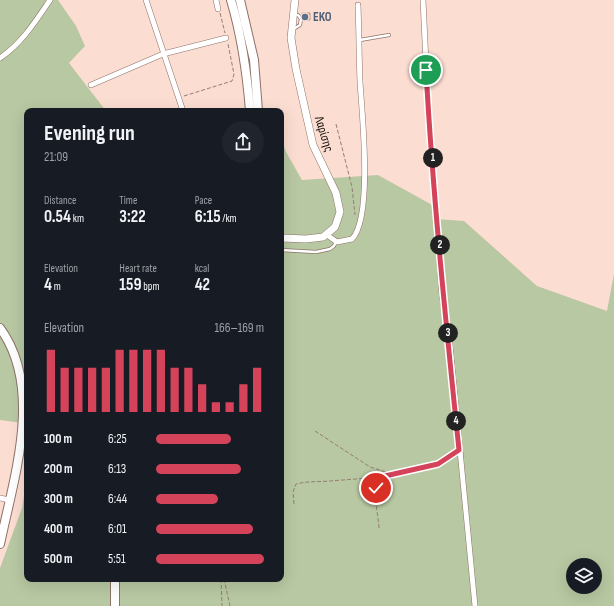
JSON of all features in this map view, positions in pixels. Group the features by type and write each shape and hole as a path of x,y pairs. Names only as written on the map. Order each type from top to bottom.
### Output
{"main road":[{"path":"231,0 239,27 246,62 250,108"},
{"path":"240,0 254,60 258,108"},
{"name":"Λαρίσης","path":"295,0 291,38 304,108 315,152 336,193 340,208 338,222 327,235"},
{"path":"284,234 296,238"},
{"path":"284,238 316,239 327,235"},
{"path":"0,328 18,366 23,386 24,408 23,429 0,544"},
{"path":"115,582 115,606"}],"street":[{"path":"0,58 26,35 50,0"},
{"path":"146,0 182,108"},
{"path":"216,0 218,9"},
{"path":"423,0 428,105 440,241 442,295 448,336 475,606"},
{"path":"327,235 336,241 346,242 355,237 362,212 365,161 358,5"},
{"path":"91,85 163,54 226,38"},
{"path":"0,498 9,500"}],"lane":[{"path":"296,28 300,25 300,18 298,15"},
{"path":"359,40 389,35"},
{"path":"284,250 324,251 334,246 336,241"}],"path":[{"path":"178,98 232,81 234,74 218,9"},
{"path":"336,124 352,187 355,215"},
{"path":"314,431 370,467 392,474"},
{"path":"294,504 293,492 296,484 314,481 385,476 438,464 459,450"},
{"path":"379,528 376,488 379,480 385,476"},
{"path":"221,582 222,606"},
{"path":"225,582 230,606"}],"green space":[{"path":"0,0 58,0 76,26 85,46 69,63 104,108 24,108 24,425 23,423 0,420"},
{"path":"284,146 302,180 378,175 434,206 436,219 464,221 537,286 607,311 614,274 614,606 0,606 0,568 22,508 24,496 24,582 284,582"}],"building":[{"path":"302,13 310,13 310,20 304,20"}],"place":[{"name":"EKO","path":"305,17"}],"route":[{"path":"376,488 379,480 385,476 438,464 459,450 448,336 442,295 440,241 426,70"}]}
